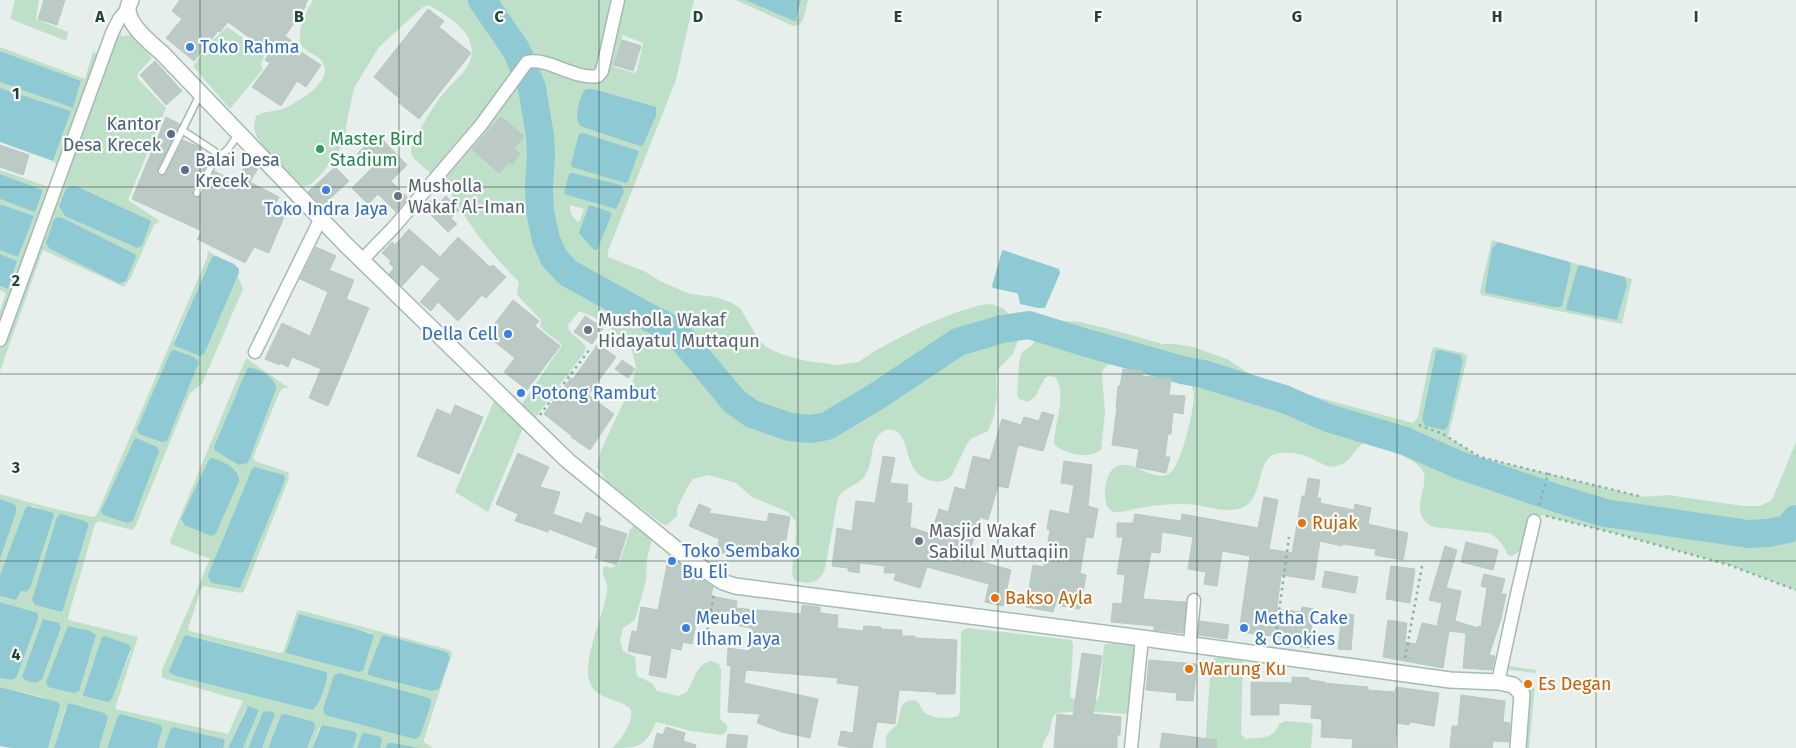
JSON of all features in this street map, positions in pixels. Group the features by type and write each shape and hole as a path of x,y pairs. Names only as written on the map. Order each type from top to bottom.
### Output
{"street":[{"path":"362,260 394,227 481,125 527,62 536,61 588,77 598,76 602,71 618,0"},
{"path":"130,4 133,23 141,33 362,260 575,467 686,557 717,578 735,586 1190,644 1450,680 1498,682 1513,685 1522,694 1518,748"},
{"path":"0,340 112,32 130,4"},
{"path":"255,352 320,218"},
{"path":"1498,682 1516,594 1538,518"},
{"path":"1190,644 1194,600"},
{"path":"1131,748 1142,638"}],"lane":[{"path":"162,171 200,93"},
{"path":"182,130 219,156"},
{"path":"197,193 213,163 228,149 239,133"}],"path":[{"path":"532,426 590,349"},
{"path":"1419,425 1443,434 1480,457 1643,497"},
{"path":"1539,507 1548,474"},
{"path":"1538,518 1618,534 1729,565 1796,590"},
{"path":"1273,656 1290,537"},
{"path":"1403,673 1422,566"},
{"path":"705,643 717,578"}],"green space":[{"path":"15,0 39,0 36,19 68,32 67,39 64,40 10,19"},
{"path":"313,0 694,0 676,80 608,251 608,257 644,271 662,282 690,294 715,297 730,302 740,308 759,340 766,347 783,355 807,361 838,365 858,362 878,349 922,326 957,312 992,304 1004,309 1013,318 1017,328 1018,340 1013,354 999,368 996,376 997,396 994,416 988,431 971,439 952,475 946,480 938,482 925,479 915,471 901,435 893,430 884,430 875,442 864,477 844,491 838,498 825,569 820,578 812,582 794,580 792,572 796,522 788,512 752,497 736,483 709,475 693,479 677,508 677,516 667,525 662,524 608,483 597,467 601,450 632,384 636,367 632,351 614,331 594,317 579,311 568,325 571,332 586,347 584,353 535,418 520,407 562,345 540,327 541,320 519,297 517,292 519,282 484,243 440,181 412,155 413,143 431,111 447,89 465,70 470,61 472,51 470,42 460,27 444,14 428,5 423,7 379,47 354,88 346,126 346,137 342,146 323,172 311,184 304,186 300,184 274,160 258,139 254,130 256,116 293,104 316,88 324,76 324,64 319,58 305,49 300,39 303,21","holes":["623,35 643,43 637,71 634,73 614,67","570,205 584,209 579,222 572,215"]},
{"path":"736,0 745,0 794,21 798,18 801,0 808,0 803,20 799,25 793,26"},
{"path":"119,19 121,36 132,35 152,58 139,72 137,77 166,108 128,200 160,221 154,225 131,277 124,287 43,250 0,371 0,311 6,293 0,290 0,286 8,289 17,261 0,254 0,250 18,257 34,216 0,204 0,199 35,211 43,190 0,174 0,170 52,188 59,167 53,161 71,111 0,88 0,82 73,108 81,82 0,51 0,47 85,79 93,52 103,55","holes":["65,216 150,221 142,246 137,248","63,218 135,254 136,257 124,283 120,284 50,249"]},
{"path":"227,27 265,53 261,64 263,69 230,109 193,66 212,41"},
{"path":"1492,240 1498,242 1492,248 1485,288 1487,293 1560,307 1571,268 1570,262 1581,265 1578,266 1617,320 1627,285 1625,277 1632,279 1622,324 1481,295 1480,291"},
{"path":"208,251 216,256 212,258 174,341 202,355 238,276 243,289 202,384 190,393 135,527 132,530 99,521 95,524 68,617 69,620 138,637 115,709 228,734 243,701 166,679 162,677 162,670 210,559 171,544 170,541 246,358 289,388 283,388 279,393 253,458 255,461 288,472 289,478 244,591 241,593 204,586 201,589 188,629 280,653 283,652 297,611 299,610 450,650 452,654 424,739 424,742 433,748 388,743 385,748 380,748 382,741 362,734 357,748 353,748 357,736 319,728 312,748 307,748 315,728 281,715 268,748 262,748 275,715 263,712 248,748 243,748 259,710 246,708 228,748 223,748 225,742 170,730 164,748 157,748 162,730 117,718 107,748 99,748 107,717 93,710 66,707 54,748 48,748 60,705 42,697 0,687 0,678 11,680 38,613 0,602 0,596 16,600 21,591 26,592 54,514 32,506 25,509 0,575 0,558 12,503 0,499 0,494 47,507 93,517 96,516 207,258","holes":["250,367 263,372 271,378 276,386 276,391 248,463 239,464 214,450","216,460 236,470 211,536 181,522","255,467 283,475 283,485 240,588","89,524 63,610 57,611 35,605","299,614 371,633 361,672 286,653","188,635 327,672 312,710 170,673","384,635 447,652 450,658 439,689 368,671 381,637","131,651 110,701 84,696"]},
{"path":"1050,321 1080,322 1163,344 1193,347 1227,359 1253,376 1287,389 1413,423 1418,417 1432,349 1435,347 1463,353 1467,356 1467,359 1448,437 1480,457 1643,497 1668,495 1743,506 1760,506 1772,500 1796,442 1796,590 1729,565 1541,515 1509,666 1536,670 1536,673 1501,669 1522,550 1512,556 1508,555 1500,542 1489,533 1433,527 1425,521 1421,514 1420,506 1424,482 1421,468 1410,460 1394,453 1364,443 1341,465 1333,466 1325,465 1299,454 1276,454 1266,461 1252,500 1246,506 1233,510 1178,504 1149,506 1118,512 1110,509 1105,498 1105,491 1108,477 1114,468 1127,465 1162,476 1169,474 1174,469 1189,425 1194,395 1193,390 1189,381 1175,374 1129,366 1111,364 1106,366 1102,372 1105,413 1101,450 1084,455 1064,451 1054,444 1060,400 1059,384 1055,377 1049,376 1045,378 1035,397 1028,402 1019,399 1017,395 1019,363 1022,352 1032,345","holes":["1436,351 1424,425 1422,419"]},
{"path":"494,401 524,426 488,512 455,492"},
{"path":"636,526 652,540 647,559 646,580 635,620 623,628 620,640 623,651 635,657 637,676 652,683 657,691 678,696 687,692 702,666 711,661 719,664 721,670 720,718 727,725 726,731 722,735 691,731 656,722 648,737 640,744 612,748 619,741 628,726 631,711 629,707 595,690 588,676 588,665 593,640 607,593 603,567 611,568 619,564 630,530"},
{"path":"968,628 1072,640 1070,697 1083,701 1097,700 1099,697 1105,644 1130,643 1137,646 1131,712 1126,714 1084,711 1056,713 1042,748 886,748 887,734 897,725 902,707 907,701 917,701 924,712 931,716 950,718 958,716 960,712 961,633"},
{"path":"1220,657 1243,661 1241,734 1246,739 1270,735 1279,724 1285,721 1310,723 1313,725 1311,748 1205,748 1211,663 1215,658"},
{"path":"1535,687 1529,748 1518,748 1522,694"}],"water":[{"path":"745,0 801,0 796,21 794,21"},
{"path":"0,51 81,81 73,108 0,82"},
{"path":"0,88 71,111 53,161 0,142"},
{"path":"586,89 593,89 656,107 656,116 643,145 640,146 580,126 577,118 578,107 581,96"},
{"path":"583,133 639,151 628,182 625,183 572,167 571,164 579,134"},
{"path":"572,173 621,185 624,192 616,209 564,193 569,174"},
{"path":"0,174 43,190 35,212 0,199"},
{"path":"70,186 76,186 151,221 142,246 137,248 65,216 59,206 66,189"},
{"path":"0,204 34,216 18,257 0,250"},
{"path":"589,205 612,214 597,250 594,250 579,233"},
{"path":"58,217 135,254 136,257 126,281 120,284 50,249 46,243 54,219"},
{"path":"1498,242 1570,262 1571,267 1562,306 1555,307 1486,293 1485,289 1492,248"},
{"path":"1003,250 1059,269 1060,273 1045,308 1020,304 1018,294 993,288"},
{"path":"0,254 17,261 8,289 0,286"},
{"path":"216,256 234,264 239,269 239,273 204,354 200,356 175,346 174,343 212,257"},
{"path":"1581,265 1625,277 1627,285 1617,320 1567,310 1578,266"},
{"path":"174,350 194,357 199,362 167,441 162,442 139,434 137,429 171,351"},
{"path":"1440,350 1460,355 1463,361 1448,426 1443,430 1424,425 1422,419 1436,351"},
{"path":"250,367 263,372 271,378 276,386 276,390 248,463 239,465 214,450 214,447 247,369"},
{"path":"136,438 157,447 159,451 133,521 127,523 103,515 101,511"},
{"path":"211,458 225,463 233,469 239,481 216,533 211,536 184,525 181,519"},
{"path":"255,467 284,475 283,485 240,588 212,583 208,575 252,469"},
{"path":"0,499 16,506 16,512 0,559"},
{"path":"28,506 54,514 30,588 26,592 21,591 16,600 0,596 0,575 25,509"},
{"path":"61,514 89,524 61,612 35,605 32,600 57,517"},
{"path":"0,602 38,613 38,619 16,678 11,680 0,678"},
{"path":"299,614 374,635 363,671 359,672 286,653"},
{"path":"43,619 59,623 61,627 42,679 36,683 27,681 22,677"},
{"path":"68,626 90,631 96,635 79,691 74,693 48,687 46,682"},
{"path":"186,635 327,672 320,699 312,710 176,676 169,671"},
{"path":"384,635 447,652 450,658 439,689 432,691 368,674 381,637"},
{"path":"105,636 130,645 131,648 112,699 108,702 83,695 102,637"},
{"path":"339,673 429,698 431,704 420,736 415,739 325,715 323,709 334,675"},
{"path":"0,687 58,702 60,705 48,748 0,746"},
{"path":"68,703 104,713 108,717 99,748 54,748"},
{"path":"248,706 259,710 243,748 228,748"},
{"path":"263,712 273,712 275,715 262,748 248,748"},
{"path":"120,714 161,725 162,730 157,748 107,748"},
{"path":"285,714 314,722 315,728 307,748 268,748 281,715"},
{"path":"322,725 356,732 357,736 353,748 312,748"},
{"path":"173,727 223,739 225,742 223,748 164,748 170,730"},
{"path":"364,733 381,737 380,748 357,748"},
{"path":"388,743 393,743 421,748 385,748"}],"building":[{"path":"44,0 65,0 57,25 38,19"},
{"path":"180,0 308,0 306,6 285,36 297,45 295,48 321,65 306,87 297,81 281,106 252,87 270,63 265,60 270,53 228,22 220,32 218,31 194,61 166,38 182,19 172,11"},
{"path":"428,9 444,21 439,27 471,53 419,119 398,102 400,99 374,77"},
{"path":"622,40 641,46 633,71 614,65"},
{"path":"155,61 182,91 166,105 140,75"},
{"path":"166,117 180,124 158,169 158,173 162,176 166,174 183,140 202,149 198,157 208,162 192,191 194,197 198,198 201,196 214,171 236,182 247,162 258,168 250,182 279,197 271,212 284,217 269,253 254,247 245,263 197,239 202,231 132,199"},
{"path":"501,117 524,136 514,148 520,154 512,164 509,162 499,173 472,149"},
{"path":"377,134 407,165 391,181 408,198 396,212 378,194 368,204 352,188 372,168 357,154"},
{"path":"0,145 29,155 23,175 0,167"},
{"path":"335,167 349,181 322,206 308,192"},
{"path":"446,196 459,210 451,218 457,224 448,232 424,208 432,199 437,205"},
{"path":"409,229 440,257 458,237 490,267 493,265 506,277 486,298 482,295 458,321 438,302 431,311 420,302 440,279 422,264 402,286 389,274 394,268 389,263 391,261 382,253 392,242 395,245"},
{"path":"316,247 336,256 329,270 354,280 346,299 369,308 328,406 309,398 321,369 292,357 288,367 265,359 282,323 310,336 328,292 300,279"},
{"path":"513,300 539,321 535,326 560,346 527,390 504,372 515,358 486,335"},
{"path":"585,316 603,328 592,344 574,332"},
{"path":"598,344 616,357 588,395 614,414 590,450 544,414 571,378 573,379"},
{"path":"622,360 635,369 628,378 615,369"},
{"path":"1123,369 1143,371 1142,376 1171,379 1169,395 1185,396 1183,414 1173,412 1171,434 1168,434 1165,457 1170,457 1166,473 1136,467 1139,449 1112,445 1118,386 1120,386"},
{"path":"455,405 483,417 459,474 417,456 437,409 451,415"},
{"path":"1042,412 1054,415 1043,451 1018,445 1008,488 998,486 988,520 980,517 968,558 1011,570 1003,606 985,602 989,584 927,567 920,588 894,580 896,573 884,573 885,566 860,563 859,573 848,571 848,568 832,566 837,528 852,531 856,501 875,503 883,456 895,458 890,483 908,485 907,503 912,503 910,527 931,534 939,509 948,512 955,487 965,490 973,456 990,460 1002,419 1021,425 1024,417 1039,421"},
{"path":"518,453 549,467 540,487 560,492 553,514 582,524 586,512 601,518 599,525 627,534 617,565 595,558 598,548 549,529 548,532 515,521 518,514 496,504"},
{"path":"1064,461 1092,465 1088,506 1098,509 1093,538 1086,537 1080,573 1086,575 1080,609 1055,605 1053,612 1026,607 1033,565 1044,567 1050,530 1047,529 1050,510 1069,514 1074,485 1061,483"},
{"path":"1308,478 1320,480 1317,498 1321,498 1320,503 1354,510 1355,504 1371,508 1368,524 1408,533 1403,560 1375,555 1376,549 1342,544 1342,546 1320,541 1314,580 1281,575 1278,609 1301,612 1302,607 1314,609 1309,648 1296,646 1297,643 1280,641 1280,637 1239,632 1250,556 1222,551 1217,586 1204,584 1206,572 1188,569 1193,537 1162,532 1160,553 1151,552 1143,599 1186,602 1183,633 1154,630 1154,626 1111,622 1113,603 1122,604 1125,575 1117,574 1123,537 1117,537 1117,523 1133,523 1135,514 1181,521 1182,514 1258,528 1264,497 1278,500 1269,549 1292,553 1302,496 1305,496"},
{"path":"699,504 711,509 709,513 767,522 769,513 790,517 783,556 742,549 741,556 717,552 719,539 689,526"},
{"path":"1466,542 1498,550 1493,570 1461,562"},
{"path":"1445,546 1457,550 1446,588 1461,591 1455,621 1478,628 1478,626 1481,627 1487,588 1481,586 1484,574 1505,579 1501,594 1506,594 1501,619 1489,655 1495,656 1492,670 1463,668 1466,633 1449,631 1443,668 1383,657 1388,620 1407,623 1405,642 1416,644 1422,623 1437,626 1442,603 1429,600"},
{"path":"669,555 713,587 711,596 737,601 736,608 801,614 802,605 820,607 820,613 838,615 837,628 863,631 864,626 881,627 881,629 902,630 902,636 957,640 955,694 899,690 895,724 877,722 872,748 852,748 838,745 841,731 853,733 859,686 837,683 838,678 746,670 744,683 818,699 810,738 782,732 757,723 760,714 728,712 731,666 727,665 728,648 749,651 752,628 697,618 692,644 683,642 681,650 671,648 666,678 649,675 652,656 628,651 632,631 637,632 641,607 658,610"},
{"path":"1391,566 1415,569 1410,603 1386,599"},
{"path":"1325,571 1358,577 1355,593 1322,587"},
{"path":"1342,613 1354,615 1351,650 1338,649"},
{"path":"1200,621 1229,625 1227,639 1199,635"},
{"path":"1082,653 1102,656 1093,714 1121,717 1120,735 1117,735 1117,748 1054,748 1057,714 1073,716"},
{"path":"1149,660 1197,664 1193,701 1176,700 1177,693 1146,690"},
{"path":"1292,677 1309,678 1309,680 1324,683 1368,687 1368,690 1395,692 1396,687 1439,693 1434,726 1410,722 1409,725 1397,723 1395,748 1352,748 1353,739 1321,737 1322,719 1311,718 1312,705 1279,703 1279,715 1251,715 1251,682 1292,683"},
{"path":"1461,695 1505,701 1503,722 1510,723 1509,742 1493,741 1492,748 1450,748 1452,726 1458,726"},
{"path":"666,727 685,733 683,741 696,745 695,748 653,748 657,733 663,735"},
{"path":"1162,733 1217,740 1216,748 1160,748"},
{"path":"728,734 748,736 746,748 726,748"}],"waterway":[{"path":"482,0 517,51 532,88 540,136 540,211 546,240 554,258 568,273 670,328 684,341 734,401 752,414 790,427 811,429 827,426 877,396 958,342 1002,329 1029,325 1284,399 1328,418 1405,441 1459,465 1605,513 1748,534 1788,529 1796,519"}],"place":[{"name":"Toko Rahma","path":"190,47"},
{"name":"Kantor Desa Krecek","path":"171,134"},
{"name":"Master Bird Stadium","path":"320,149"},
{"name":"Balai Desa Krecek","path":"185,170"},
{"name":"Toko Indra Jaya","path":"326,190"},
{"name":"Musholla Wakaf Al-Iman","path":"398,196"},
{"name":"Musholla Wakaf Hidayatul Muttaqun","path":"588,330"},
{"name":"Della Cell","path":"508,334"},
{"name":"Potong Rambut","path":"521,393"},
{"name":"Rujak","path":"1302,523"},
{"name":"Masjid Wakaf Sabilul Muttaqiin","path":"919,541"},
{"name":"Toko Sembako Bu Eli","path":"672,561"},
{"name":"Bakso Ayla","path":"995,598"},
{"name":"Meubel Ilham Jaya","path":"686,628"},
{"name":"Metha Cake & Cookies","path":"1244,628"},
{"name":"Warung Ku","path":"1189,669"},
{"name":"Es Degan","path":"1528,684"}]}
